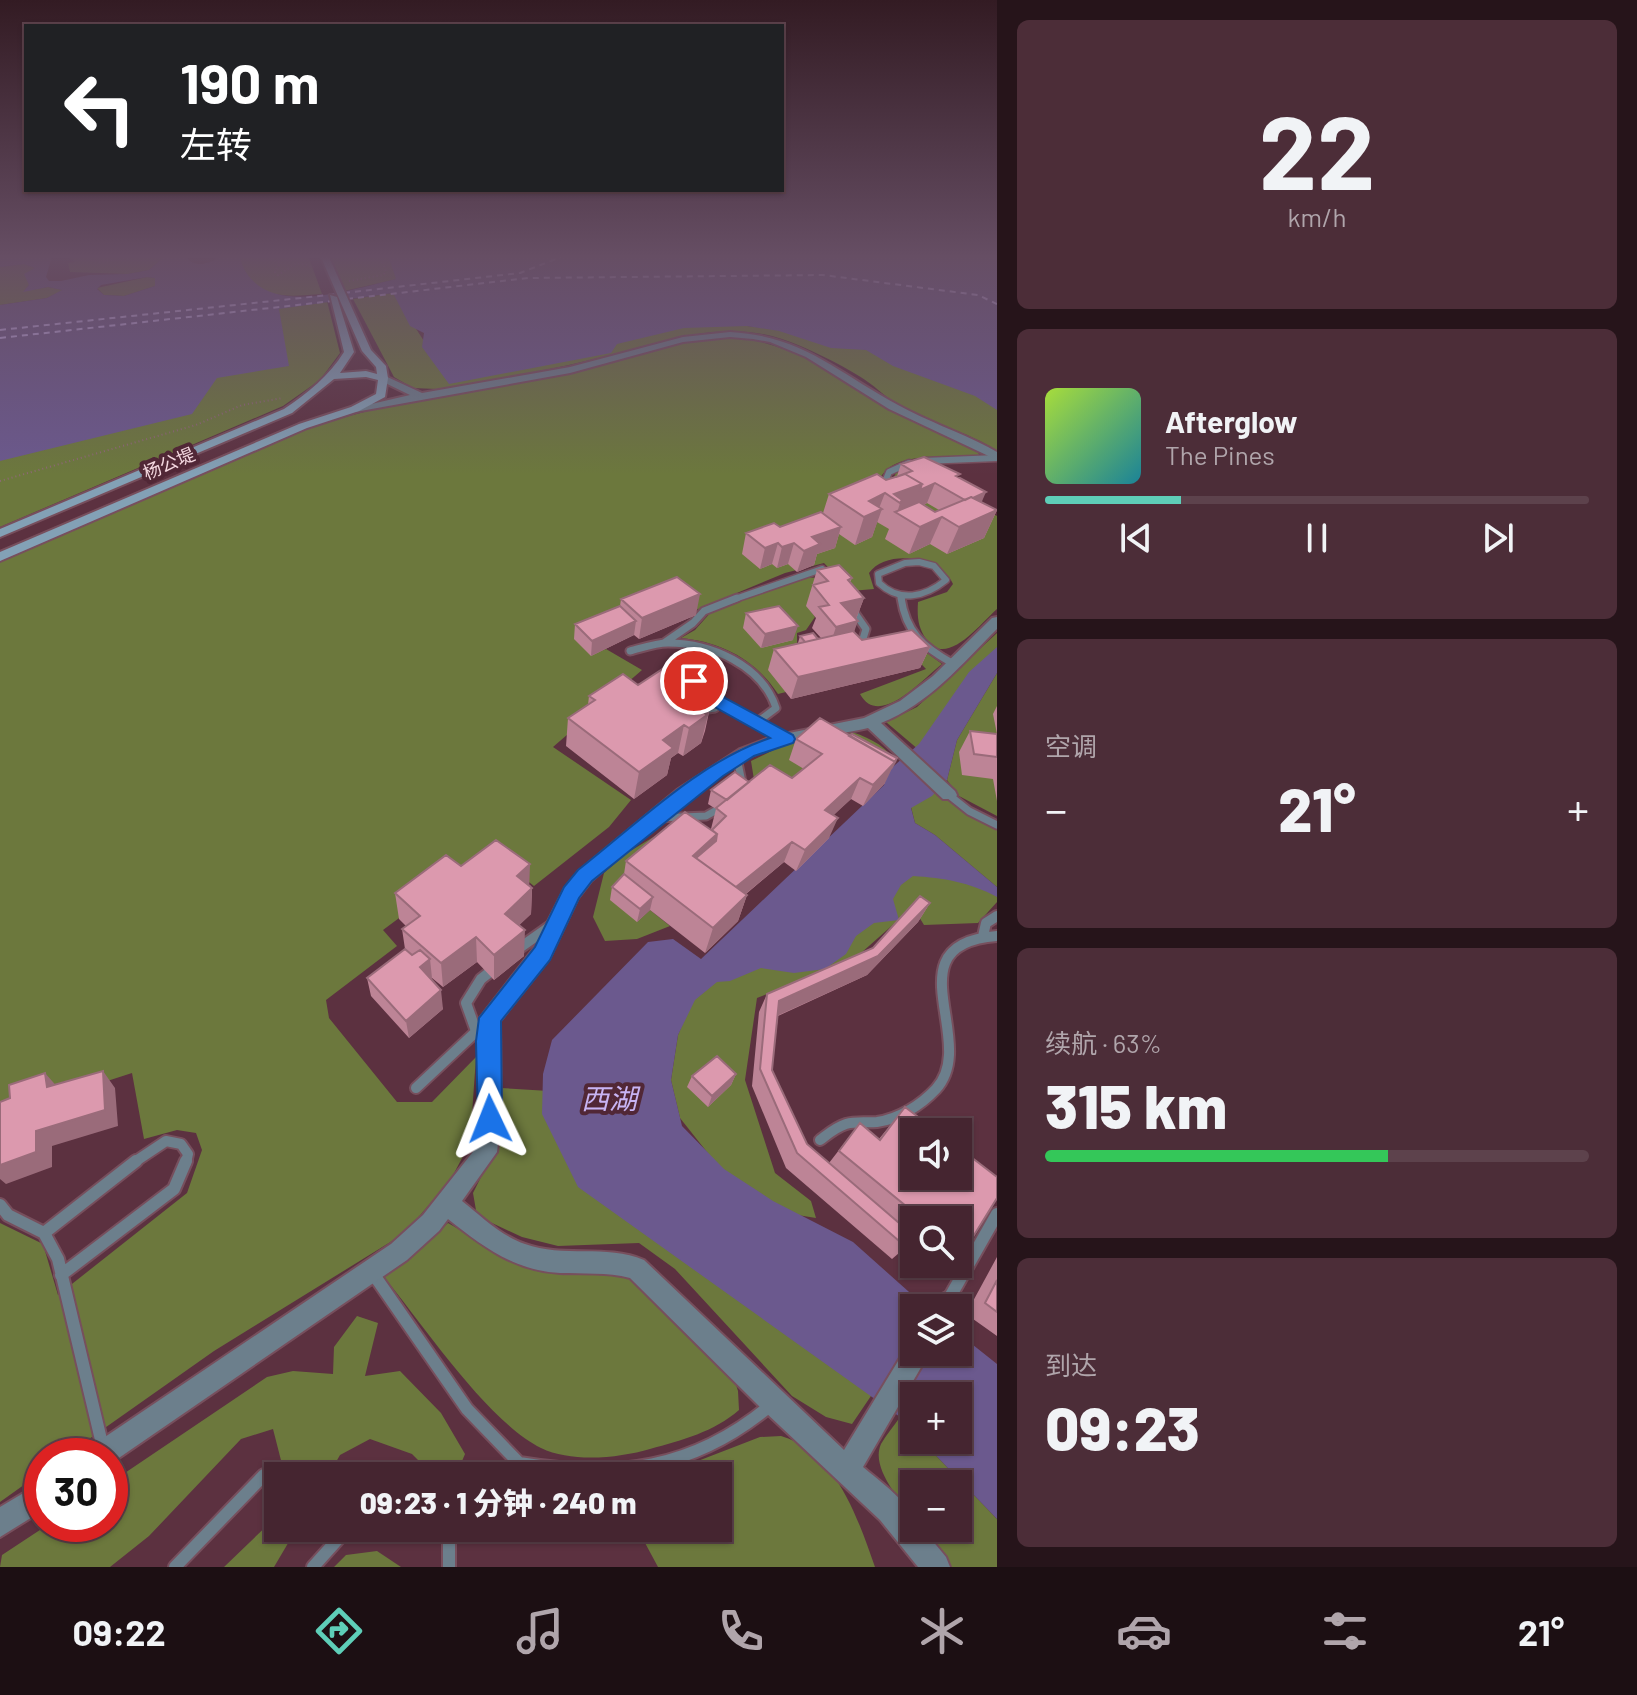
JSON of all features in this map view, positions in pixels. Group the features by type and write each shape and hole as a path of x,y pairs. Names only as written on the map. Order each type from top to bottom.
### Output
{"main road":[{"name":"杨公堤","path":"0,533 288,411 314,397 349,352 346,328"},
{"name":"杨公堤","path":"0,557 303,426 355,409 381,395 381,366 367,351 355,328"},
{"path":"330,376 366,374 383,378"},
{"path":"329,408 355,409"}],"street":[{"path":"355,409 571,369 639,349 704,336 756,337 777,342 847,375 893,407 971,441 997,458"},
{"path":"383,378 418,395"},
{"path":"126,1438 399,1252 448,1204 486,1152 490,1119 485,1030 542,953 571,893 585,876 737,758 786,739 870,721 906,705 997,621"},
{"path":"870,721 949,795"},
{"path":"448,1204 483,1232 536,1259 613,1261 636,1268 773,1402 890,1510 936,1567"},
{"path":"847,1469 910,1366"},
{"path":"0,1523 24,1507"}],"lane":[{"path":"867,493 883,487 889,472 914,462 997,458"},
{"path":"919,562 934,566 945,576 946,580 938,588 913,596 901,596 883,588 878,574 905,563 919,562"},
{"path":"630,651 664,643 693,623 704,611 792,577 822,569 832,580"},
{"path":"901,596 903,619 909,632 924,647 952,663"},
{"path":"853,602 851,607 866,629 863,638 877,639"},
{"path":"664,643 709,651 731,660 763,682 773,696 776,708 756,723"},
{"path":"719,702 715,708 705,712 694,711 677,701 674,686 685,681 702,684 712,689 719,702 786,739"},
{"path":"737,758 744,783 740,793"},
{"path":"949,795 969,811 997,825"},
{"path":"657,818 706,816 729,802"},
{"path":"983,936 986,923 997,916"},
{"path":"513,954 558,921"},
{"path":"820,1140 844,1124 907,1118 935,1090 952,1063 950,1037 938,988 940,969 958,946 983,936 997,936"},
{"path":"416,1088 485,1030 466,1003 481,979 502,962"},
{"path":"44,1233 154,1147 166,1141 181,1144 188,1154 183,1174 174,1189 61,1275"},
{"path":"0,1205 8,1215 44,1233 58,1259 98,1438"},
{"path":"952,1294 997,1214"},
{"path":"372,1271 467,1409 518,1462"},
{"path":"662,1462 748,1428 773,1402"},
{"path":"175,1567 264,1475"},
{"path":"313,1567 335,1542"},
{"path":"449,1542 449,1567"}],"path":[{"path":"0,481 196,425 242,405 314,397"}],"green space":[{"path":"237,328 334,328 340,353 320,380 283,406 0,527 0,457"},
{"path":"368,328 416,328 451,383 678,328 780,330 867,350 975,394 997,408 997,451 910,412 864,379 822,356 782,339 758,333 733,331 683,336 586,361 437,389 413,388 394,377"},
{"path":"735,337 795,353 859,383 978,451 979,455 907,460 895,464 878,483 888,489 900,470 969,500 997,516 997,609 963,641 953,647 934,647 921,630 918,602 947,592 953,584 938,567 914,559 888,560 869,573 874,589 851,591 824,563 785,573 691,612 673,598 591,655 606,649 642,670 553,747 631,800 609,827 534,886 489,851 383,930 397,946 326,1000 329,1018 397,1102 432,1102 476,1057 470,1143 451,1179 405,1233 214,1351 91,1438 24,1438 24,1485 0,1502 0,1223 43,1244 58,1295 187,1193 202,1150 196,1133 177,1130 144,1139 132,1073 67,1094 65,1081 0,1104 0,560 303,428 410,400 560,373 644,350"},
{"path":"804,577 818,578 807,606 815,617 806,630 797,633 797,647 769,670 786,692 778,694 759,671 736,654 681,638 695,630 712,611"},
{"path":"997,633 997,654 919,750 886,722 917,707"},
{"path":"912,642 942,664 901,698 878,706 868,703 860,694 926,669 903,645"},
{"path":"997,673 997,816 959,796 947,780 957,740"},
{"path":"845,730 873,741 895,760 814,775 756,792 751,761 784,745"},
{"path":"937,790 966,813 997,830 997,887 935,835 915,823 911,807"},
{"path":"665,830 637,922 650,910 670,926 637,939 605,941 593,917 604,873 627,853"},
{"path":"905,871 954,872 997,889 997,902 978,923 924,925 913,907 852,961 757,998 745,1080 775,1173 811,1201 816,1218 785,1213 722,1171 680,1118 671,1080 678,1035 704,973"},
{"path":"501,1088 549,1091 560,1148 572,1171 592,1195 873,1393 852,1424 826,1417 792,1396 675,1269 639,1243 558,1246 522,1237 477,1216 473,1193 490,1159 501,1125"},
{"path":"448,1223 518,1263 547,1273 611,1272 636,1278 733,1375 739,1410 697,1434 638,1452 610,1457 581,1457 541,1448 521,1435 479,1396 384,1277"},
{"path":"357,1316 378,1323 365,1376 400,1371 441,1413 465,1454 462,1462 420,1462 412,1454 370,1439 340,1455 336,1462 281,1462 273,1429 241,1439 149,1536 110,1567 0,1567 2,1555 24,1540 128,1542 128,1471 267,1377 293,1371 333,1374 334,1347"},
{"path":"900,1417 900,1454 934,1454 950,1470 900,1470 900,1501 883,1474 879,1453 881,1444"},
{"path":"781,1436 800,1444 830,1471 852,1508 875,1567 658,1567 645,1542 732,1542 732,1462 695,1462 760,1437"},
{"path":"972,1493 997,1519 997,1567 948,1567 930,1542 972,1542"},
{"path":"264,1528 264,1542 289,1542 274,1567 224,1567"},
{"path":"377,1551 401,1567 334,1567 346,1555"}],"water":[{"path":"0,328 282,328 289,366 217,378 192,414 0,461"},
{"path":"414,328 683,328 617,344 611,353 449,384 422,347 424,333"},
{"path":"761,328 997,328 997,410 975,396 893,366 866,350 831,348"},
{"name":"西湖","path":"997,647 997,673 957,740 947,780 932,796 911,808 915,823 935,835 997,887 997,897 956,882 913,876 901,885 893,899 899,920 874,923 856,936 846,954 825,969 794,973 761,968 730,981 717,982 695,1000 678,1035 671,1080 682,1126 724,1169 773,1201 853,1242 911,1294 900,1294 900,1366 972,1366 972,1344 997,1364 997,1519 972,1493 972,1470 950,1470 934,1454 972,1454 972,1382 900,1382 900,1417 578,1187 542,1114 543,1074 552,1040 648,942 673,939 701,959 884,785 888,771 919,744 969,672"}],"building":[{"path":"924,457 960,474 956,476 986,492 965,500 935,483 920,490 922,484 905,474 896,477 912,471 901,464"},
{"path":"877,474 886,480 905,474 922,484 894,494 902,500 900,503 885,493 869,501 882,509 864,517 829,494"},
{"path":"971,497 997,510 959,527 942,517 920,527 895,512 919,502 935,512"},
{"path":"821,512 841,527 812,537 820,544 804,551 794,543 782,547 778,543 765,548 746,533 774,523 780,527"},
{"path":"839,565 852,578 848,580 864,598 841,603 858,621 836,627 819,607 829,605 813,585 828,581 817,570"},
{"path":"677,577 700,594 642,618 621,599"},
{"path":"620,606 636,621 592,641 575,624"},
{"path":"779,606 798,626 765,634 746,613"},
{"path":"912,630 930,647 798,677 774,649 853,631 862,640"},
{"path":"813,633 818,639 805,642 800,636"},
{"path":"691,664 708,675 690,688 711,703 701,710 707,715 689,728 684,725 663,740 673,748 639,772 568,718 595,700 589,696 623,674 638,685 664,668 674,675"},
{"path":"820,718 895,762 873,785 860,778 825,810 838,818 805,850 792,842 736,887 696,858 716,841 717,834 712,830 726,816 716,808 770,765 792,778 822,754 796,739"},
{"path":"970,731 997,734 997,757 974,754"},
{"path":"852,734 897,758 895,762 849,736"},
{"path":"735,772 749,782 727,800 711,790"},
{"path":"685,812 717,834 693,856 747,895 713,928 626,861"},
{"path":"496,840 530,864 517,876 532,888 505,914 525,930 494,955 476,937 441,963 402,929 420,916 395,893 446,855 461,866"},
{"path":"624,874 653,897 640,909 612,887"},
{"path":"920,896 930,903 878,956 779,1001 772,1070 807,1144 900,1224 900,1242 797,1153 760,1069 767,994 873,948"},
{"path":"405,949 412,955 420,950 430,959 420,967 441,990 406,1021 367,978"},
{"path":"717,1056 736,1074 712,1096 692,1076"},
{"path":"103,1071 105,1110 36,1131 36,1152 0,1165 0,1102 10,1098 9,1085 45,1073 47,1087"},
{"path":"905,1107 920,1118 900,1118 900,1190 972,1190 972,1158 997,1177 997,1198 972,1238 972,1206 906,1206 839,1151 860,1123 880,1140"},
{"path":"997,1280 997,1312 985,1303"}],"ferry route":[{"path":"0,330 18,328"},
{"path":"0,338 89,328"}],"route":[{"path":"490,1119 490,1018 542,953 571,893 585,876 716,771 747,752 786,739 719,702 712,689 694,681"}]}
